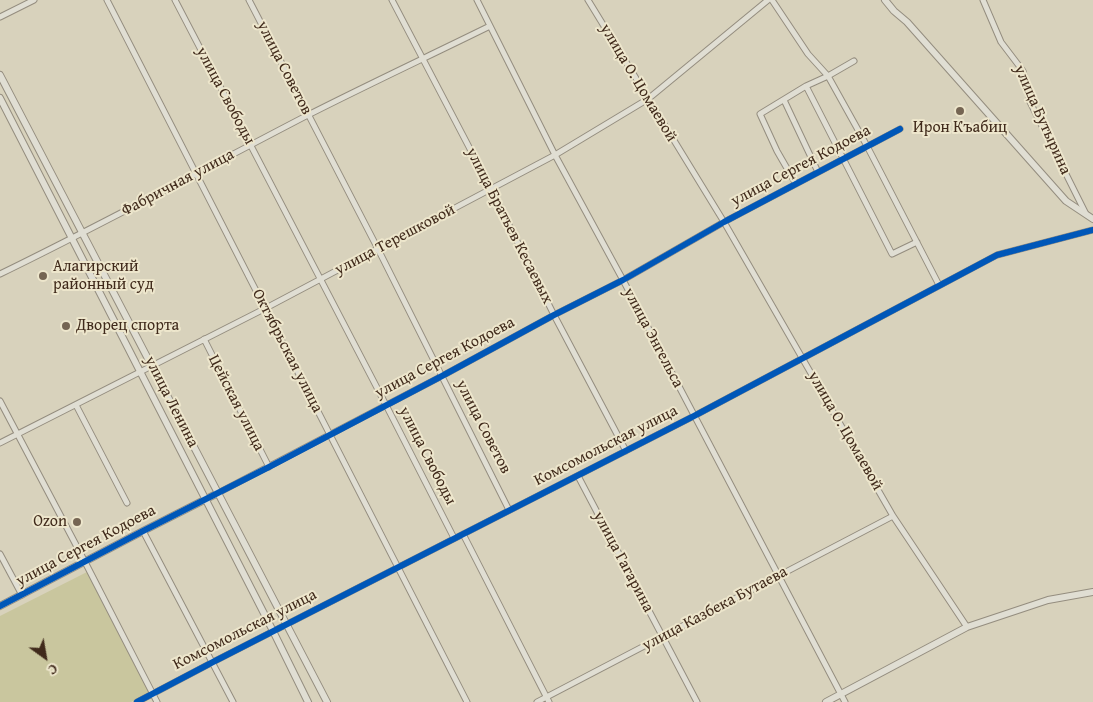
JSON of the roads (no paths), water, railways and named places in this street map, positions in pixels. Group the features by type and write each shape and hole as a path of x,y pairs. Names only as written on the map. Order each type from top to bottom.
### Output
{"street":[{"path":"0,17 34,0"},
{"name":"Октябрьская улица","path":"106,0 467,702"},
{"name":"улица Свободы","path":"175,0 454,538"},
{"name":"улица Советов","path":"249,0 378,249 509,510"},
{"name":"улица Братьев Кесаевых","path":"392,0 626,451"},
{"name":"улица Энгельса","path":"477,0 555,155 623,280 845,702"},
{"name":"улица О. Цомаевой","path":"588,0 724,222 893,516 968,627"},
{"name":"улица Терешковой","path":"0,443 320,280 555,155 648,100 768,0"},
{"path":"772,0 808,54 828,76 867,146 939,285"},
{"path":"885,0 907,22 1066,201 1093,219"},
{"name":"улица Бутырина","path":"983,0 1001,42 1023,71 1030,102 1086,215"},
{"name":"Фабричная улица","path":"0,274 72,239 308,115 490,26"},
{"path":"796,184 777,151 760,114 806,86 854,61"},
{"name":"улица Ленина","path":"0,75 327,702"},
{"path":"806,86 892,254 917,242"},
{"name":"улица Ленина","path":"0,98 308,702"},
{"path":"784,100 818,172"},
{"name":"улица Сергея Кодоева","path":"0,606 442,376 554,314 623,280 724,222 900,129"},
{"name":"Комсомольская улица","path":"136,702 694,416 997,255 1093,230"},
{"name":"Цейская улица","path":"204,339 269,467"},
{"path":"0,401 157,702"},
{"path":"76,405 127,503"},
{"name":"улица Гагарина","path":"578,476 697,702"},
{"name":"улица Казбека Бутаева","path":"537,702 547,700 893,516"},
{"path":"143,531 233,702"},
{"path":"463,534 547,700"},
{"path":"0,554 22,595"},
{"path":"826,702 968,627 1048,600 1093,592"}],"place":[{"name":"Ирон Къабиц","path":"960,111"},
{"name":"Алагирский районный суд","path":"43,276"},
{"name":"Дворец спорта","path":"66,326"},
{"name":"Ozon","path":"77,522"}]}
